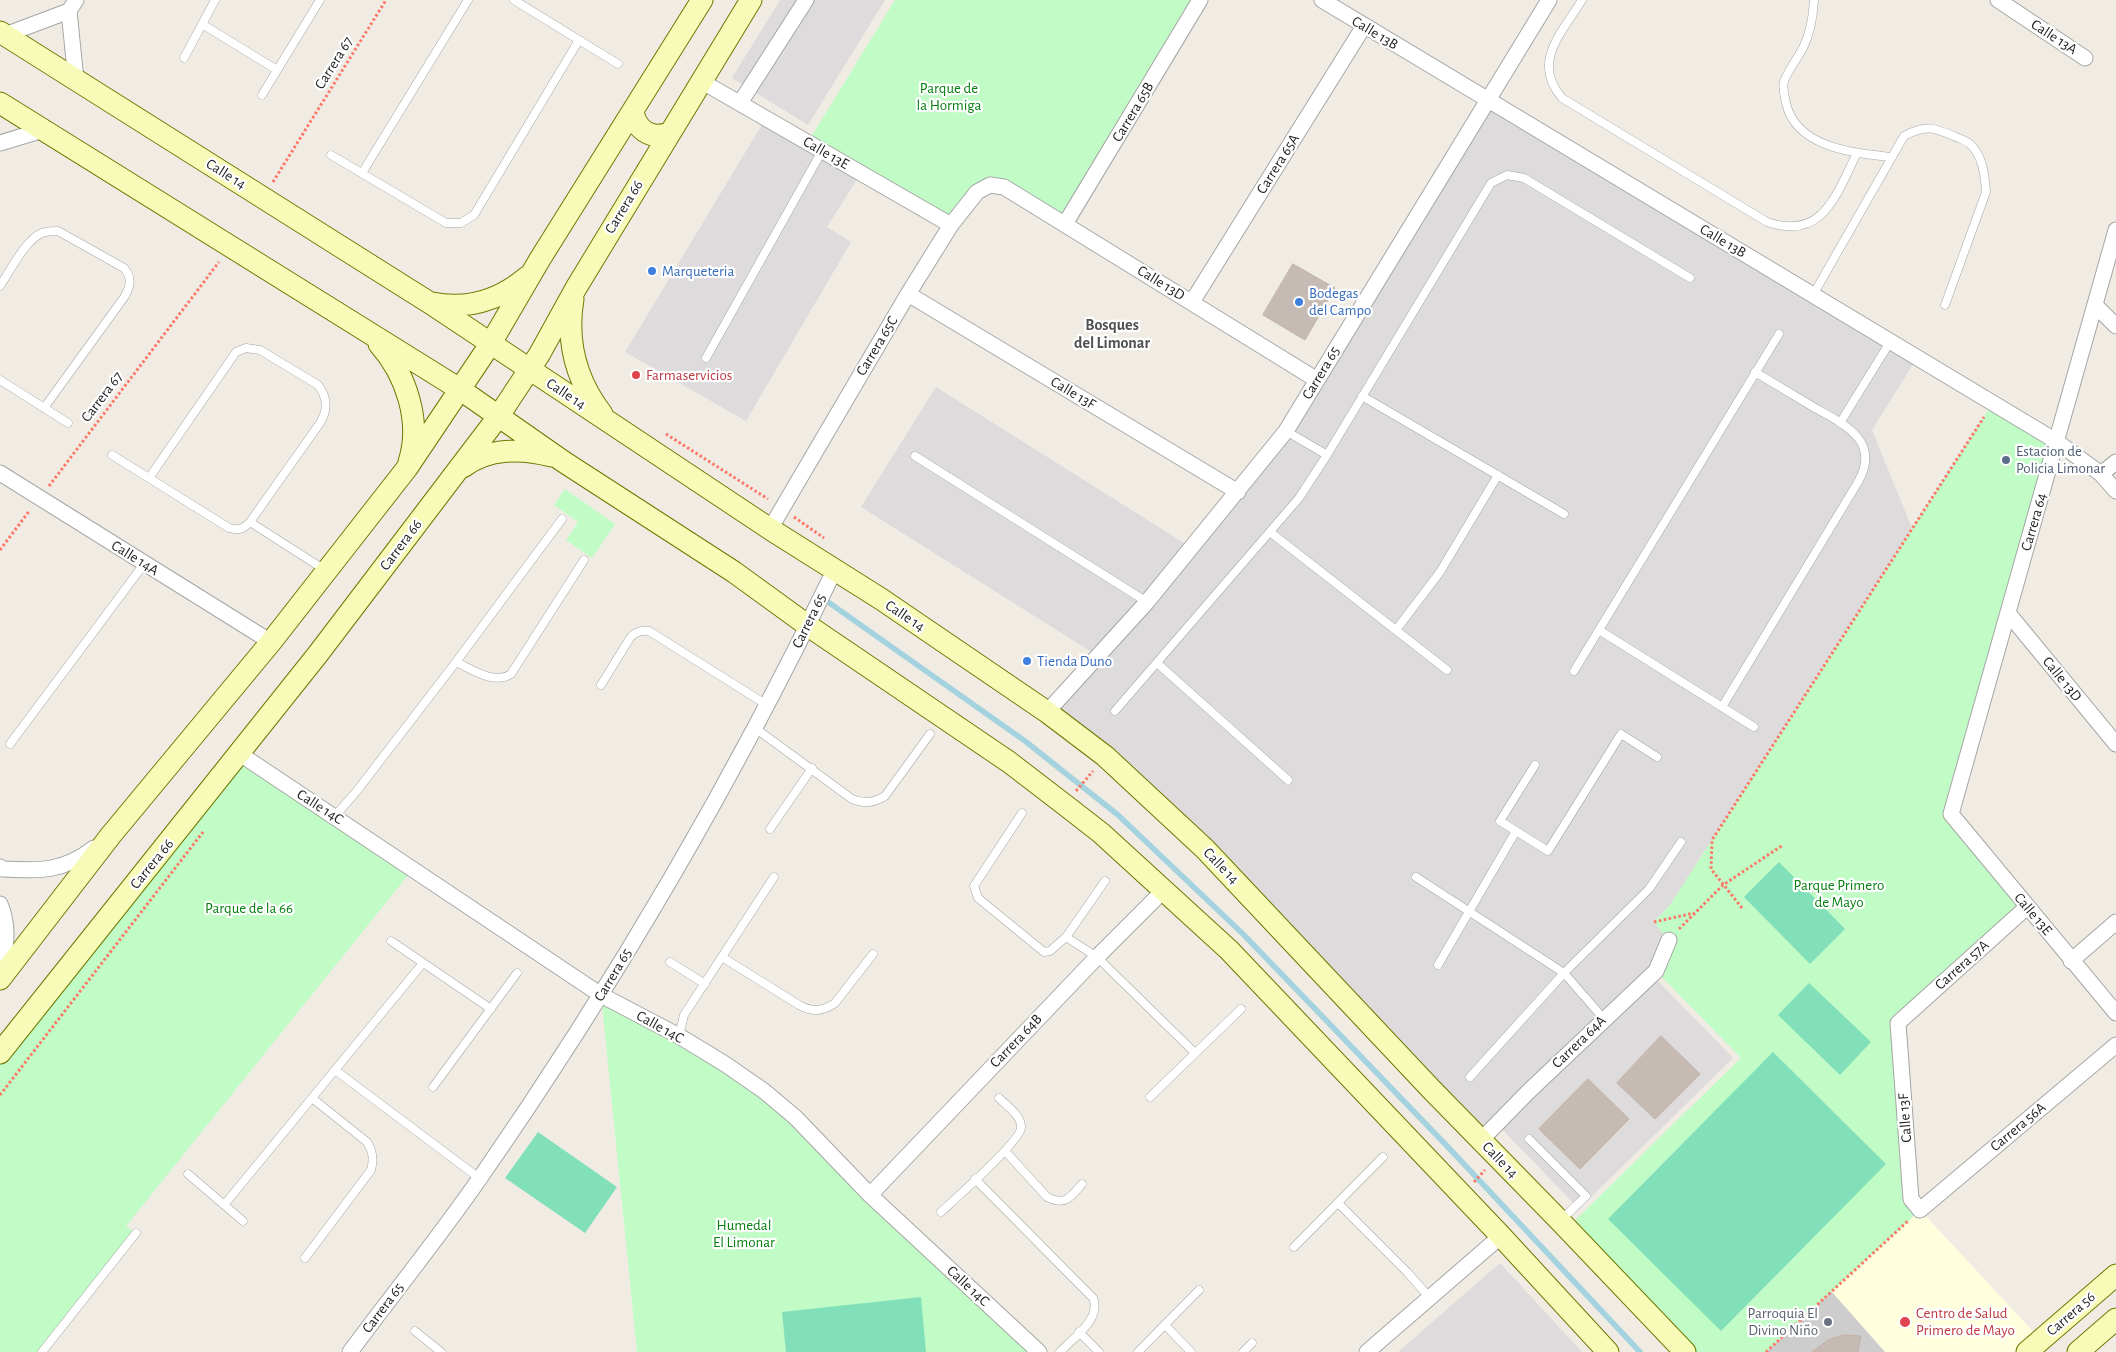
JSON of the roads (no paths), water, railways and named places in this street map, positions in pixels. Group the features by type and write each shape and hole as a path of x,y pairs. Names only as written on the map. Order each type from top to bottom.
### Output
{"street":[{"name":"Carrera 66","path":"0,1053 240,754 498,417 529,371 576,288 751,0"},
{"path":"740,104 806,0"},
{"name":"Carrera 65B","path":"1066,224 1200,0"},
{"name":"Calle 13B","path":"1322,0 2056,442 2101,474 2116,491"},
{"name":"Carrera 65","path":"1047,712 1147,602 1286,431 1549,0"},
{"name":"Calle 13A","path":"1998,0 2085,58"},
{"path":"0,979 111,835 271,642 407,468 491,343 540,259 633,111 695,3"},
{"path":"2,34 72,6 76,80"},
{"name":"Carrera 65A","path":"1192,302 1364,26"},
{"name":"Calle 14","path":"2,34 430,303 491,343 529,371 834,571 881,599 1047,712 1105,756 1205,849 1685,1352"},
{"name":"Calle 13E","path":"701,81 951,225"},
{"path":"0,103 461,390 564,462 734,572 807,625 1009,762 1101,833 1229,950 1501,1236 1608,1352"},
{"path":"633,111 638,125 645,132 655,136 669,133"},
{"path":"0,143 43,130"},
{"name":"Carrera 65C","path":"770,529 908,294 951,225 977,192 990,185 1004,187"},
{"name":"Calle 13D","path":"1004,187 1317,380"},
{"name":"Carrera 64","path":"1951,814 2116,230"},
{"path":"430,303 462,306 493,299 520,283 535,268 540,259"},
{"path":"576,288 570,321 573,356 588,393 612,425"},
{"name":"Calle 13F","path":"908,294 1238,492"},
{"path":"2095,305 2116,326"},
{"path":"363,328 389,356 410,402 413,429 411,456 407,468"},
{"path":"457,472 475,460 504,452 536,452 564,462"},
{"path":"2101,474 2116,462"},
{"name":"Calle 14A","path":"0,473 271,642"},
{"name":"Carrera 65","path":"350,1352 480,1178 601,995 680,862 755,728 834,571"},
{"name":"Calle 13D","path":"2008,613 2116,744"},
{"name":"Calle 14C","path":"240,754 601,995 679,1036 764,1091 795,1117 870,1194 1038,1352"},
{"name":"Calle 13E","path":"1951,814 2026,907 2116,1013"},
{"path":"0,867 42,871 80,859 111,835"},
{"name":"Carrera 64B","path":"870,1194 1097,957 1164,890"},
{"path":"0,904 4,915 6,951 0,970"},
{"name":"Carrera 57A","path":"1898,1023 2026,907"},
{"path":"2071,961 2116,922"},
{"name":"Carrera 64A","path":"1481,1140 1656,970 1668,940"},
{"name":"Calle 13F","path":"1898,1023 1911,1199 1920,1210"},
{"name":"Carrera 56A","path":"1920,1210 2116,1044"},
{"path":"1367,1352 1501,1236"},
{"name":"Carrera 56","path":"2027,1352 2116,1275"},
{"path":"2078,1352 2116,1319"}],"lane":[{"path":"184,58 215,0"},
{"path":"262,95 320,0"},
{"path":"362,173 468,0"},
{"path":"514,0 618,64"},
{"path":"1582,0 1550,53 1548,71 1554,89 1562,98 1767,222 1781,226 1797,227 1812,222 1825,212 1834,200 1857,153"},
{"path":"1814,0 1813,19 1804,47 1783,83 1789,114 1803,131 1823,144 1857,153 1891,157"},
{"path":"202,24 277,70"},
{"path":"331,155 446,223 461,224 474,216 579,40"},
{"path":"1813,295 1904,136 1915,130 1926,128 1938,129 1970,144 1980,158 1985,174 1986,192 1945,305"},
{"path":"706,358 822,151"},
{"path":"1115,711 1299,498 1327,455 1486,190 1498,178 1507,175 1524,178 1690,278"},
{"path":"0,286 31,241 38,235 48,231 58,231 124,268 130,275 131,285 125,296 44,408"},
{"path":"1574,671 1779,334"},
{"path":"1840,422 1890,342"},
{"path":"112,455 229,528 237,531 243,529 250,522 320,423 326,408 323,392 318,385 260,350 246,348 236,352 149,478"},
{"path":"1722,707 1864,472 1866,460 1864,448 1858,438 1840,422 1755,372"},
{"path":"0,380 68,423"},
{"path":"1362,396 1564,514"},
{"path":"1286,431 1327,455"},
{"path":"915,456 1147,602"},
{"path":"1396,630 1440,572 1498,475"},
{"path":"334,816 356,792 456,662 562,519"},
{"path":"250,522 326,571"},
{"path":"1270,532 1447,670"},
{"path":"456,662 492,678 503,679 511,674 584,560"},
{"path":"10,744 144,564"},
{"path":"601,685 630,638 644,630 649,631 767,705"},
{"path":"1599,630 1754,727"},
{"path":"1157,664 1288,780"},
{"path":"755,728 852,799 860,802 877,801 884,796 930,734"},
{"path":"1535,764 1500,821 1548,851 1621,734 1657,757"},
{"path":"770,829 812,768"},
{"path":"1022,813 974,886 978,898 1044,952 1050,951 1066,937 1105,881"},
{"path":"1438,965 1516,831"},
{"path":"1470,1077 1564,972 1648,889 1681,842"},
{"path":"679,1036 684,1015 774,877"},
{"path":"1416,877 1469,909 1564,972 1604,1019"},
{"path":"1066,937 1097,957 1195,1054"},
{"path":"391,941 491,1009"},
{"path":"722,957 798,1005 809,1011 818,1011 827,1009 835,1003 873,954"},
{"path":"670,962 705,984"},
{"path":"224,1205 424,963"},
{"path":"433,1086 517,973"},
{"path":"1150,1097 1241,1009"},
{"path":"335,1070 480,1178"},
{"path":"305,1258 371,1170 373,1162 371,1148 367,1142 312,1098"},
{"path":"941,1212 1018,1137 1022,1126 1018,1116 999,1098"},
{"path":"1530,1139 1586,1196 1560,1221"},
{"path":"1004,1151 1047,1197 1056,1201 1063,1201 1070,1197 1082,1184"},
{"path":"1294,1247 1383,1157"},
{"path":"188,1174 243,1221"},
{"path":"975,1179 1093,1298 1096,1308 1094,1314 1060,1352"},
{"path":"1338,1203 1407,1272 1430,1298"},
{"path":"42,1352 136,1234"},
{"path":"1138,1352 1199,1290"},
{"path":"1165,1325 1191,1352"},
{"path":"414,1330 441,1352"},
{"path":"1079,1332 1099,1352"},
{"path":"1243,1352 1252,1343"}],"waterway":[{"path":"821,597 1025,741 1118,815 1243,934 1448,1147 1640,1352"}],"place":[{"name":"Marqueteria","path":"652,271"},
{"name":"Bodegas del Campo","path":"1299,302"},
{"name":"Farmaservicios","path":"636,375"},
{"name":"Estacion de Policia Limonar","path":"2006,460"},
{"name":"Tienda Duno","path":"1027,661"},
{"name":"Parroquia El Divino Niño","path":"1828,1322"},
{"name":"Centro de Salud Primero de Mayo","path":"1905,1322"}],"district":[{"name":"Bosques del Limonar","path":"1112,334"}],"park label":[{"name":"Parque de la Hormiga","path":"949,96"},
{"name":"Parque Primero de Mayo","path":"1839,894"},
{"name":"Parque de la 66","path":"249,908"},
{"name":"Humedal El Limonar","path":"744,1234"}]}
